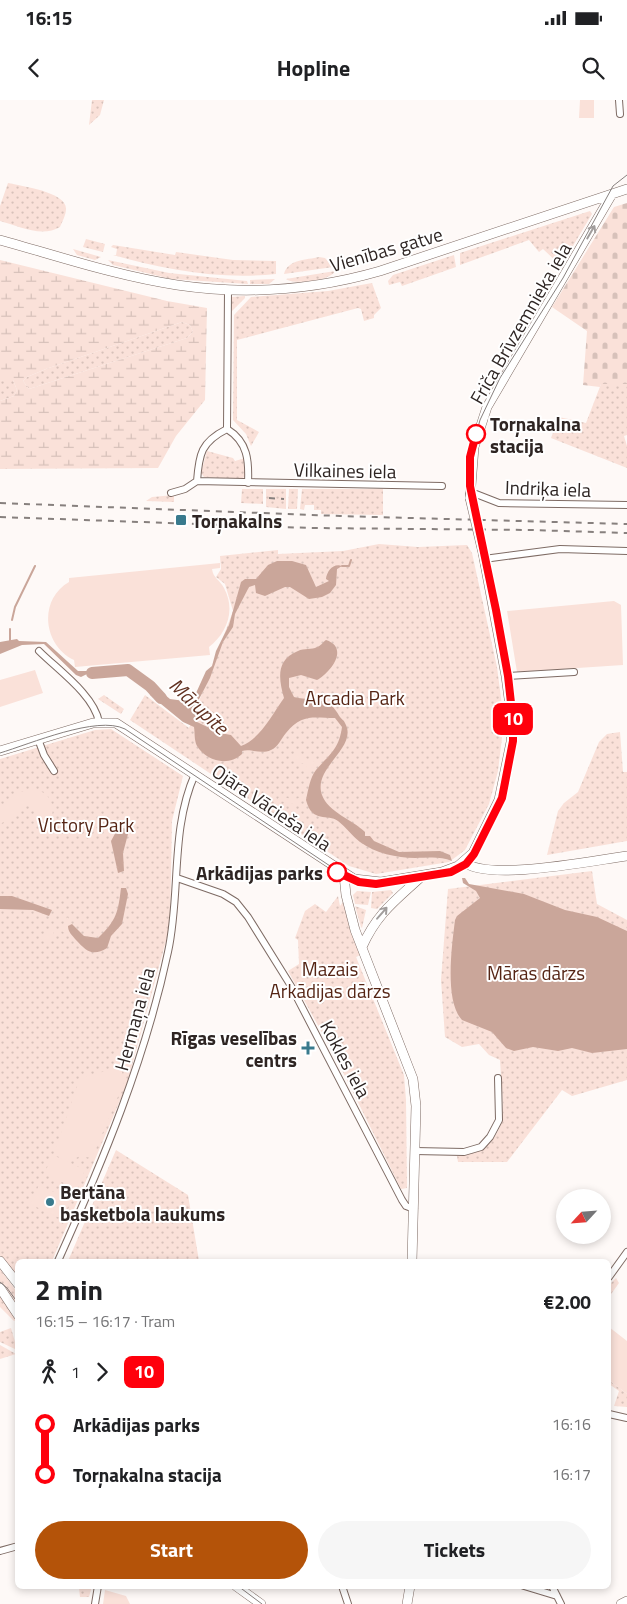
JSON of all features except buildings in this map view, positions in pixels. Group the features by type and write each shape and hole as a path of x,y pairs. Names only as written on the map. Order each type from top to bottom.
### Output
{"street":[{"path":"619,100 620,114"},
{"name":"Vienības gatve","path":"0,240 145,279 228,290 276,289 348,280 627,189"},
{"name":"Friča Brīvzemnieka iela","path":"450,870 464,862 478,843 502,793 512,742 512,721 506,676 484,556 470,496 473,485 472,464 474,447 487,407 612,194"},
{"path":"227,429 228,290"},
{"path":"197,481 201,451 207,442 227,429"},
{"path":"227,429 239,438 247,453 248,484"},
{"name":"Vilkaines iela","path":"171,493 185,489 197,481 248,484 442,486"},
{"name":"Indriķa iela","path":"470,496 476,494 499,503 627,505"},
{"path":"484,556 560,549 627,551"},
{"path":"0,751 100,722 96,710 88,699 39,651"},
{"path":"506,676 574,672"},
{"name":"Ojāra Vācieša iela","path":"100,722 116,723 344,875 371,883 450,870"},
{"path":"38,739 44,755 54,771"},
{"name":"Hermaņa iela","path":"59,1259 92,1186 140,1061 170,945 182,812 195,774"},
{"path":"464,862 477,869 498,870 545,868 627,856"},
{"path":"344,875 351,913 362,947 413,1079 416,1106 412,1259"},
{"path":"362,947 369,931 381,913 422,876"},
{"name":"Kokles iela","path":"177,878 223,894 242,909 291,986 402,1200 406,1206 414,1209"},
{"path":"415,1151 464,1152 481,1147 490,1137 499,1120 498,1078"},
{"path":"611,1274 627,1252"},
{"path":"0,1261 15,1280"},
{"path":"0,1288 15,1310"},
{"path":"611,1414 627,1418"},
{"path":"0,1551 15,1547"},
{"path":"95,1604 98,1589"},
{"path":"240,1589 261,1604"},
{"path":"343,1589 348,1604"},
{"path":"407,1604 410,1589"},
{"path":"534,1589 557,1596"},
{"path":"554,1589 561,1604"},
{"path":"622,1604 627,1601"}],"green space":[{"path":"92,100 104,100 100,115 89,125"},
{"path":"580,100 594,100 594,118 579,118"},
{"path":"8,183 32,188 59,198 64,203 66,209 60,227 53,230 38,231 0,221 0,206"},
{"path":"627,203 627,384 601,384 600,387 583,385 587,331 552,307 614,207"},
{"path":"590,211 592,214 561,266 543,249 539,252 529,240 460,265 460,253"},
{"path":"86,239 105,244 103,252 83,247"},
{"path":"113,245 175,255 176,252 233,260 276,261 276,274 256,276 214,275 173,269 113,255 116,255 117,249 111,247"},
{"path":"73,249 101,257 95,260 77,255"},
{"path":"454,255 456,267 402,286 400,282 389,285 388,281 393,275"},
{"path":"319,257 325,258 333,267 284,274 289,265"},
{"path":"0,260 167,301 207,308 205,400 176,436 158,468 0,469 0,401 14,396 17,390 13,380 0,381","holes":["182,322 190,325 193,332 187,338 29,389 23,381 27,377 46,369"]},
{"path":"108,260 169,273 247,281 248,284 171,279 113,265"},
{"path":"335,271 320,280 296,282 286,279"},
{"path":"275,279 269,284 250,284 250,280"},
{"path":"372,283 381,308 374,315 374,318 364,321 361,309 358,308 237,340 237,420 259,432 251,446 246,434 233,420 234,315 251,297 328,291"},
{"path":"245,296 245,298 232,311 231,297"},
{"path":"182,322 190,325 193,332 187,338 29,389 23,381 27,377 46,369"},
{"path":"13,380 17,390 14,396 0,401 0,381"},
{"path":"601,384 627,384 627,435 624,436 627,446 627,468 551,438 559,417 586,423"},
{"path":"207,451 233,458 235,461 245,458 245,477 239,479 204,477 201,473"},
{"path":"242,489 263,489 263,504 241,503"},
{"path":"266,489 286,489 286,509 266,507"},
{"path":"289,489 298,489 297,509 288,509"},
{"path":"302,489 383,489 383,515 321,514 321,510 314,510 314,505 305,505 304,510 300,509"},
{"path":"174,495 174,502 146,501 152,497"},
{"name":"Arcadia Park","path":"379,544 418,547 467,545 472,553 497,667 504,721 498,771 489,804 465,850 449,862 376,874 349,866 130,720 145,695 189,728 233,611 225,584 216,577 221,569 220,556 278,550 278,554 343,551"},
{"path":"220,563 220,568 212,569 228,596 229,613 221,635 209,647 210,655 75,667 74,660 56,644 51,633 48,622 52,600 59,590 69,582 69,578"},
{"path":"614,601 621,605 623,665 517,672 507,611"},
{"path":"35,670 43,693 0,707 0,680"},
{"path":"104,695 124,709 121,714 98,699"},
{"name":"Victory Park","path":"111,729 183,776 172,821 170,926 127,1084 53,1259 15,1259 15,1276 0,1257 0,759 95,730"},
{"path":"620,732 623,772 627,772 627,841 547,855 558,811 564,803 578,792 599,742 607,734"},
{"path":"296,754 315,762 307,777 304,772 307,765 298,762 295,758"},
{"path":"29,789 40,791 49,798 52,807 51,819 38,820 34,809 26,804 13,817 0,824 0,807 16,794"},
{"path":"280,796 294,800 301,797 301,806 277,800"},
{"name":"Māras dārzs","path":"592,871 597,904 627,920 627,1080 572,1096 562,1090 507,1162 458,1162 457,1156 476,1151 489,1143 497,1133 503,1108 500,1060 489,1055 479,1044 462,1047 445,1037 441,980 448,889"},
{"path":"391,890 393,893 377,909 371,908 372,892"},
{"path":"357,891 371,892 368,905 355,904 353,895"},
{"name":"Mazais Arkādijas dārzs","path":"338,896 340,906 343,902 360,955 356,957 404,1075 407,1188 401,1189 337,1060 288,971 299,964 298,940 295,938 305,911 315,904 326,912"},
{"path":"355,906 366,910 362,928 361,927"},
{"path":"67,917 72,924 68,926 78,943 62,931"},
{"path":"56,926 49,946 40,938"},
{"path":"120,1067 125,1080 92,1158 80,1156 70,1161 54,1153 80,1078"},
{"path":"116,1150 188,1195 199,1259 69,1259"},
{"name":"Bertāna basketbola laukums","path":"53,1155 85,1170 77,1189 44,1174"},
{"name":"Bertāna basketbola laukums","path":"39,1185 71,1200 62,1219 30,1204"},
{"path":"0,1269 15,1289 15,1305 0,1283"},
{"path":"616,1278 619,1283 611,1294 611,1283"},
{"path":"0,1295 15,1320 14,1321 0,1307"},
{"path":"11,1328 15,1349 0,1342 0,1332"},
{"path":"611,1329 627,1341 627,1394 611,1382"},
{"path":"0,1345 15,1353 15,1354 0,1359"},
{"path":"611,1382 627,1394 627,1407 614,1406 619,1391 611,1385"},
{"path":"79,1589 91,1589 89,1597 80,1597"},
{"path":"105,1590 126,1596 130,1604 103,1604"}],"shaded area":[{"path":"277,561 292,561 306,565 316,587 329,581 326,579 331,568 339,565 342,566 337,569 336,585 330,593 322,597 309,599 290,587 285,587 265,596 256,593 255,585 249,587 235,614 233,627 223,642 210,678 196,705 195,714 197,722 220,733 231,735 241,746 248,742 265,726 284,698 280,671 285,660 298,651 313,648 326,640 337,649 335,660 327,672 317,680 301,675 289,678 289,687 294,697 320,700 328,703 344,721 348,732 346,741 323,775 321,785 325,801 335,811 365,832 365,836 370,836 374,841 399,852 440,851 450,855 452,861 439,858 401,857 379,852 360,842 338,821 316,815 312,812 306,800 311,780 316,770 333,751 341,735 342,727 335,718 314,717 303,719 286,733 273,749 263,752 245,750 236,758 224,761 212,759 201,751 197,746 194,727 183,722 150,695 149,688 153,685 170,699 192,702 206,671 212,666 216,651 229,625 241,582 245,579 256,579 268,565"},
{"path":"17,639 19,641 46,642 78,671 93,671 106,668 107,673 87,674 81,677 76,675 44,644 22,645 0,654 0,642"},
{"path":"127,829 128,834 123,853 124,871 118,873 111,841 117,830"},
{"name":"Māras dārzs","path":"462,878 465,878 469,884 524,894 565,910 597,917 627,931 627,1049 592,1053 572,1048 558,1051 533,1047 514,1051 506,1048 492,1032 462,1020 456,1011 451,987 451,958 455,920 457,916 480,898 476,891 463,883"},
{"path":"121,888 126,888 128,894 122,924 111,936 107,948 98,952 90,952 72,935 68,926 72,924 84,936 98,938 113,921 119,903"},
{"path":"0,896 12,896 52,910 49,916 33,910 0,909"}],"waterway":[{"path":"342,566 349,566 351,560"},
{"path":"12,620 15,607 35,566"},
{"path":"10,629 10,642"},
{"name":"Mārupīte","path":"92,673 128,670 150,686 161,698"}],"tram line":[{"path":"0,753 63,732 81,728 113,726 125,729 351,880 364,884 382,884 447,873 469,861 478,848 502,798 513,741 513,721 508,676 471,491 470,457 480,420 500,378 563,278 613,186 627,175"},
{"name":"10","path":"337,872 359,882 370,884 382,884 451,872 471,859 502,798 514,729 508,676 485,553 471,494 469,469 476,434"},
{"path":"0,1282 15,1299"},
{"path":"242,1589 262,1604"}],"railway":[{"path":"269,498 284,499"},
{"path":"0,503 340,516 627,524"},
{"path":"0,517 311,528 627,533"}],"place":[{"name":"Torņakalna stacija","path":"476,434"},
{"name":"Torņakalns","path":"181,520"},
{"name":"Arkādijas parks","path":"337,872"},
{"name":"Rīgas veselības centrs","path":"308,1048"},
{"name":"Bertāna basketbola laukums","path":"50,1202"}]}
